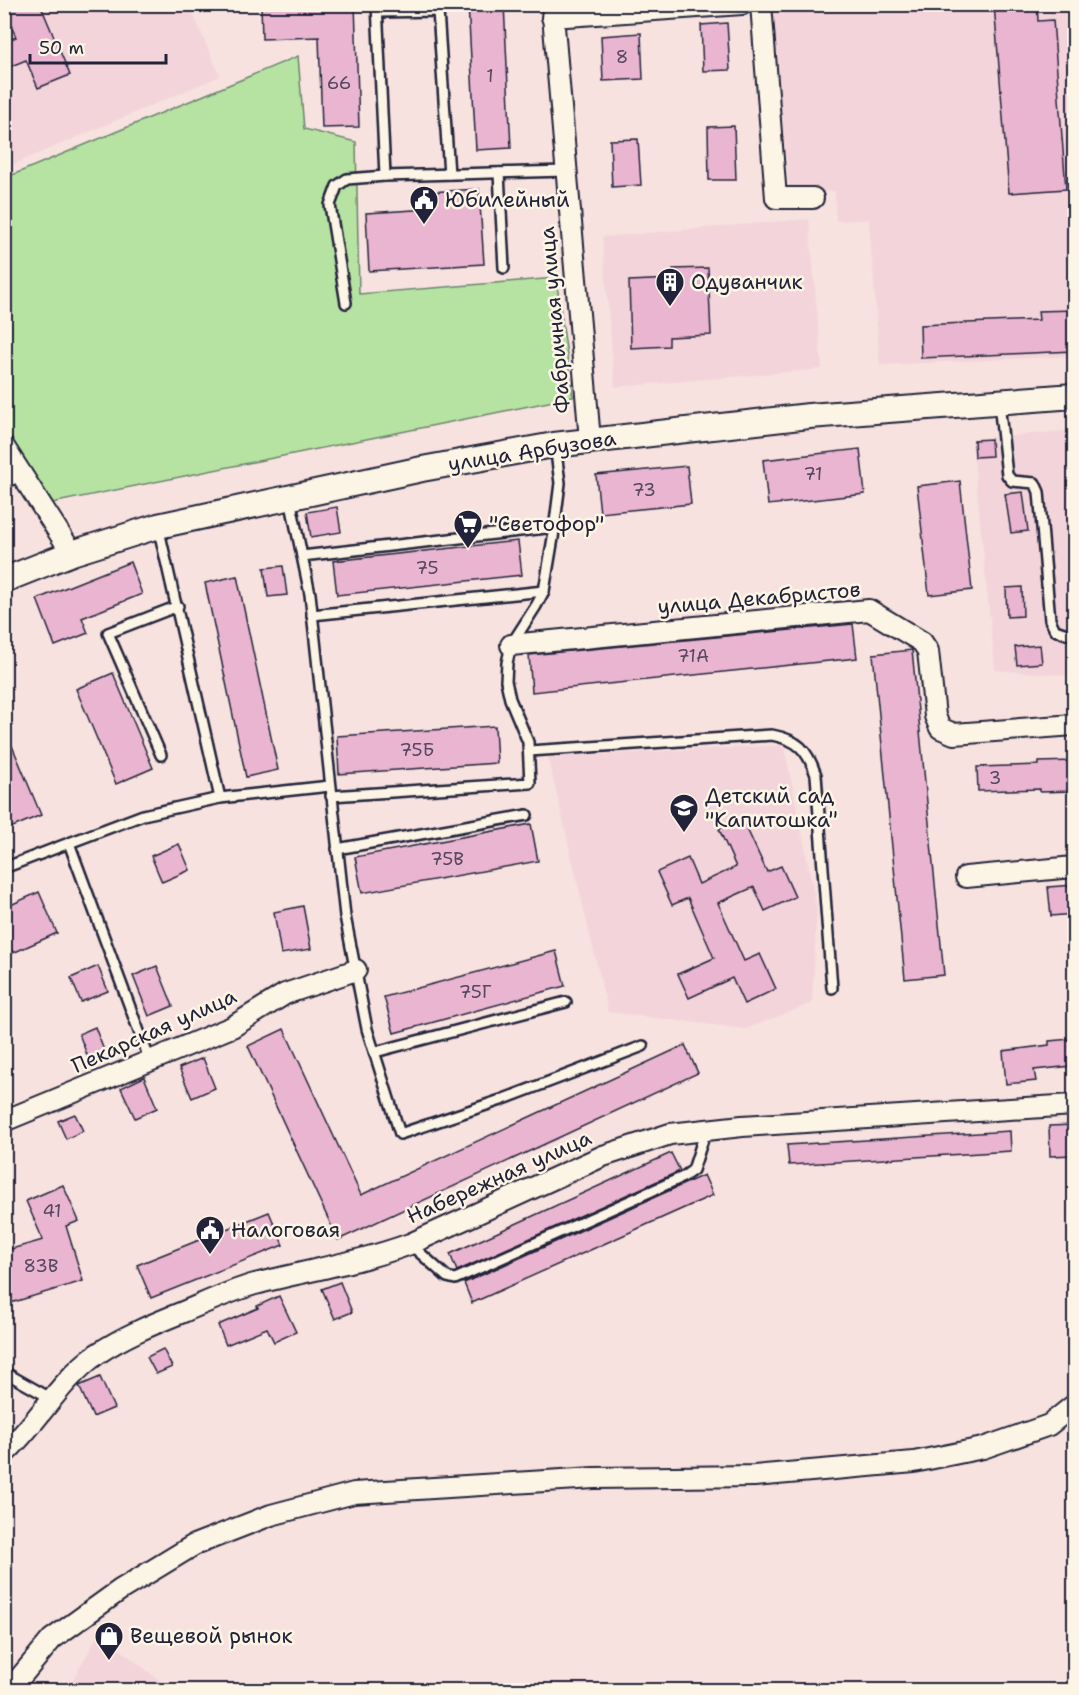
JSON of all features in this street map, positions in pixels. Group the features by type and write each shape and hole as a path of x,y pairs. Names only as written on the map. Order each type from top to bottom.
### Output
{"street":[{"name":"Фабричная улица","path":"590,440 552,11 742,4"},
{"path":"761,4 776,198 813,198"},
{"name":"улица Арбузова","path":"4,580 72,553 158,526 422,469 554,445 808,416 1074,396"},
{"path":"4,447 14,479 72,553"},
{"name":"улица Декабристов","path":"511,645 868,610 922,642 928,651 935,716 940,728 954,734 1074,725"},
{"path":"966,877 1074,867"},
{"name":"Пекарская улица","path":"4,1121 232,1027 285,994 356,970"},
{"name":"Набережная улица","path":"4,1454 22,1438 66,1380 89,1361 131,1334 224,1294 255,1284 345,1265 410,1244 603,1156 670,1134 742,1126 1074,1105"},
{"path":"13,1690 18,1680 52,1639 120,1590 194,1545 282,1512 354,1493 594,1478 754,1476 914,1461 983,1448 1049,1425 1074,1405"}],"lane":[{"path":"385,176 378,8 438,11 449,174"},
{"path":"346,303 330,206 337,186 347,179 566,171"},
{"path":"499,173 504,268"},
{"path":"999,403 1007,475 1012,481 1035,483 1039,492 1050,620 1055,630 1074,634"},
{"path":"4,868 143,815 220,798 530,783 528,742 515,715 506,681 507,663 511,645 544,591 560,483 554,445"},
{"path":"290,497 312,615 345,916 367,1029 400,1134 501,1100 643,1046"},
{"path":"158,526 220,798"},
{"path":"302,556 555,527"},
{"path":"312,615 544,591"},
{"path":"160,755 108,633 177,606"},
{"path":"529,751 772,735 796,742 812,762 816,775 832,988"},
{"path":"337,849 527,815"},
{"path":"69,843 150,1061"},
{"path":"375,1052 566,1002"},
{"path":"410,1244 447,1277 455,1279 683,1177 693,1170 706,1130"},
{"path":"4,1372 52,1399"}],"shaded area":[{"path":"822,4 1074,5 1074,356 880,365 869,219 836,221 835,191 790,193 770,8"},
{"path":"5,5 189,5 220,76 5,168"},
{"path":"809,219 822,369 615,387 602,237"},
{"path":"1074,430 1074,676 995,670 972,440"},
{"name":"Детский сад \"Капитошка\"","path":"784,745 817,908 812,1003 746,1029 608,1012 548,757"},
{"name":"Вещевой рынок","path":"99,1633 172,1690 67,1690"}],"green space":[{"path":"298,56 304,129 356,142 359,294 556,278 573,397 52,503 5,428 5,178"}],"building":[{"path":"4,4 40,4 70,75 38,88 26,60 4,69 4,42 16,37"},
{"path":"261,4 355,4 359,127 322,128 319,37 262,39"},
{"path":"468,4 504,4 511,148 476,150"},
{"path":"994,4 1037,4 1038,21 1053,20 1066,189 1009,193"},
{"path":"727,23 730,70 703,71 701,25"},
{"path":"641,33 643,79 603,81 601,36"},
{"path":"734,126 736,180 709,180 708,127"},
{"path":"638,139 641,185 612,187 610,140"},
{"name":"Юбилейный","path":"479,189 484,264 369,271 366,213 430,209 429,192"},
{"name":"Одуванчик","path":"708,268 711,335 669,337 669,346 631,348 629,281 673,279 673,269"},
{"path":"1074,310 1074,351 921,358 920,325 1039,320 1038,311"},
{"path":"991,439 992,456 975,457 974,440"},
{"path":"860,449 865,494 768,505 763,460"},
{"path":"687,466 691,504 600,513 596,475"},
{"path":"960,481 972,590 929,595 917,486"},
{"path":"1023,492 1028,531 1011,533 1005,494"},
{"path":"337,507 341,532 311,537 307,512"},
{"path":"518,541 522,575 337,595 333,561"},
{"path":"130,562 142,594 82,618 88,633 55,646 37,599"},
{"path":"283,566 287,595 268,597 264,568"},
{"path":"237,576 278,770 246,777 205,583"},
{"path":"1022,587 1023,616 1007,617 1006,588"},
{"path":"853,624 857,658 532,692 529,655"},
{"path":"1040,645 1042,663 1017,665 1015,647"},
{"path":"912,650 944,975 905,979 873,654"},
{"path":"113,673 153,768 116,784 76,689"},
{"path":"495,726 497,763 339,774 337,736"},
{"path":"5,729 41,815 8,829 4,821"},
{"path":"1074,761 1074,791 1040,792 1040,789 978,791 977,767 1039,765 1039,762"},
{"path":"742,818 767,872 781,866 795,897 765,911 754,887 718,903 744,961 760,954 776,989 744,1004 732,978 689,998 678,974 714,958 688,898 672,905 657,872 688,858 699,884 736,867 719,829"},
{"path":"531,824 538,861 362,893 355,857"},
{"path":"179,844 190,870 162,882 151,856"},
{"path":"1074,885 1074,914 1051,916 1048,887"},
{"path":"39,892 57,933 13,953 4,934 4,908"},
{"path":"303,906 311,949 281,954 274,912"},
{"path":"556,951 565,986 394,1033 384,997"},
{"path":"98,966 108,991 81,1002 71,978"},
{"path":"157,966 173,1006 149,1016 133,976"},
{"path":"95,1027 105,1053 89,1060 79,1034"},
{"path":"284,1029 361,1195 685,1045 698,1073 338,1240 248,1046"},
{"path":"1070,1039 1072,1066 1034,1070 1036,1081 1006,1084 1003,1051 1049,1045 1049,1041"},
{"path":"203,1058 215,1088 192,1098 179,1068"},
{"path":"144,1077 157,1108 135,1118 121,1088"},
{"path":"75,1114 83,1131 66,1139 58,1121"},
{"path":"1074,1125 1074,1155 1050,1156 1049,1126"},
{"path":"1010,1131 1011,1151 789,1165 787,1145"},
{"path":"671,1153 680,1171 457,1271 450,1254"},
{"path":"704,1175 713,1195 472,1303 464,1283"},
{"path":"63,1185 79,1221 66,1226 83,1281 4,1305 4,1251 43,1240 26,1201"},
{"name":"Налоговая","path":"269,1212 283,1245 151,1298 137,1265"},
{"path":"340,1282 352,1312 335,1319 322,1289"},
{"path":"279,1296 296,1332 274,1342 267,1328 226,1345 218,1325 258,1308 257,1306"},
{"path":"163,1349 172,1367 156,1374 147,1357"},
{"path":"100,1377 114,1408 93,1417 79,1386"}],"place":[{"name":"Юбилейный","path":"424,226"},
{"name":"Одуванчик","path":"670,308"},
{"name":"\"Светофор\"","path":"468,550"},
{"name":"Детский сад \"Капитошка\"","path":"684,834"},
{"name":"Налоговая","path":"210,1256"},
{"name":"Вещевой рынок","path":"109,1662"}]}
